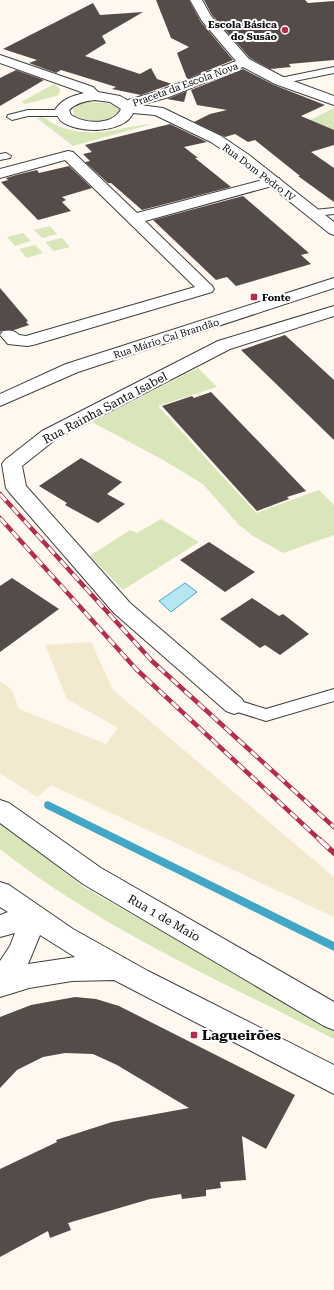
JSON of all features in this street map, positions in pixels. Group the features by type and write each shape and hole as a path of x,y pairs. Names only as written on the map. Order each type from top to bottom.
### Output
{"street":[{"path":"196,0 206,18 244,62 280,81 334,101"},
{"name":"Rua Dom Pedro IV","path":"0,59 88,90 95,96"},
{"name":"Praceta da Escola Nova","path":"124,113 164,94 244,62"},
{"path":"67,82 67,106"},
{"name":"Rua Dom Pedro IV","path":"124,113 115,99 95,96 67,106 65,118 79,124 99,125 124,113 179,122 216,139 244,158 334,230"},
{"path":"0,174 68,155 206,289 27,341 14,340 9,335"},
{"path":"134,219 274,181"},
{"name":"Rua Mário Cal Brandão","path":"0,401 72,368 334,283"},
{"name":"Rua Rainha Santa Isabel","path":"234,705 122,608 16,488 12,464 48,435 224,345 334,311"},
{"name":"Rua 1 de Maio","path":"0,810 92,876 334,1017"},
{"path":"0,893 33,916 138,980 334,1080"},
{"path":"0,926 33,916"},
{"path":"0,984 13,966 26,941 33,916"},
{"path":"0,984 29,976 72,969 118,968"}],"lane":[{"path":"280,81 334,70"},
{"path":"12,117 67,106"},
{"path":"314,213 334,211"},
{"path":"234,705 266,714 333,695"}],"shaded area":[{"path":"91,642 113,690 334,877 334,917 51,785 37,797 0,773 0,681 12,690 19,709 106,744 118,728 67,699 45,645"}],"green space":[{"path":"54,84 60,89 59,94 56,96 25,104 21,102"},
{"path":"87,102 107,103 118,107 120,113 97,121 85,120 74,115 73,109 80,104"},
{"path":"334,108 334,145 321,148 298,126"},
{"path":"41,117 63,128 86,132 105,132 152,124 73,146 37,118"},
{"path":"50,226 57,234 42,238 34,230"},
{"path":"23,233 31,241 15,246 7,237"},
{"path":"62,238 70,247 54,251 45,242"},
{"path":"35,245 43,253 27,258 19,249"},
{"path":"198,368 217,387 158,406 256,513 319,490 334,505 334,535 283,553 253,536 238,524 203,484 165,461 92,422"},
{"path":"161,519 199,542 123,590 90,556 130,530 137,533"},
{"path":"0,822 85,888 334,1028 334,1039 162,952 78,904 0,849"}],"water":[{"path":"185,583 197,592 171,612 159,601"}],"building":[{"path":"156,0 189,0 201,22 233,60 187,79 177,53 189,47 171,38"},
{"name":"Escola Básica do Susão","path":"204,0 305,0 308,3 334,1 334,60 289,64 291,67 270,69 250,58 212,15"},
{"path":"93,3 100,15 143,12 102,36 106,43 85,56 140,74 151,68 157,79 172,84 141,95 112,89 116,87 61,70 56,73 29,63 37,60 3,49"},
{"path":"243,69 274,85 325,105 301,116 334,130 334,145 311,152 334,168 334,202 298,176 300,176 255,140 248,142 235,134 225,137 194,122 210,114 227,110 197,105 191,90"},
{"path":"16,70 44,80 0,106 0,78"},
{"path":"187,91 184,102 167,99 170,98"},
{"path":"170,124 207,142 184,147 198,158 195,158 231,187 142,210 111,183 108,183 85,162 90,161 83,154 92,152 85,145"},
{"path":"69,166 92,188 62,197 66,200 62,202 71,211 38,220 1,182 8,180 6,178 37,170 39,173"},
{"path":"243,196 309,253 301,255 311,264 236,286 227,277 216,280 153,220"},
{"path":"0,288 28,321 26,322 29,325 14,330 3,330 0,332"},
{"path":"285,335 334,380 334,440 241,350"},
{"path":"211,392 306,491 287,497 289,499 257,511 162,406 192,396 194,398"},
{"path":"81,458 122,482 107,494 125,504 98,523 65,505 67,503 39,486"},
{"path":"209,542 255,572 225,592 180,560"},
{"path":"12,578 59,609 0,652 0,586"},
{"path":"252,598 279,616 283,614 309,634 280,655 265,645 260,648 220,619"},
{"path":"75,997 96,999 119,1006 295,1095 266,1149 242,1136 246,1180 220,1182 221,1188 206,1190 206,1196 182,1199 181,1194 150,1199 68,1223 71,1230 50,1238 48,1231 0,1257 0,1169 57,1142 56,1140 112,1122 189,1108 117,1065 93,1054 65,1053 43,1057 17,1070 0,1088 0,1017 31,1005"}],"waterway":[{"path":"48,805 334,947"}],"railway":[{"path":"0,494 152,661 334,827"},
{"path":"0,518 136,669 321,841"},
{"path":"320,840 334,853"}],"place":[{"name":"Escola Básica do Susão","path":"285,30"},
{"name":"Fonte","path":"254,297"},
{"name":"Lagueirões","path":"194,1035"}]}
